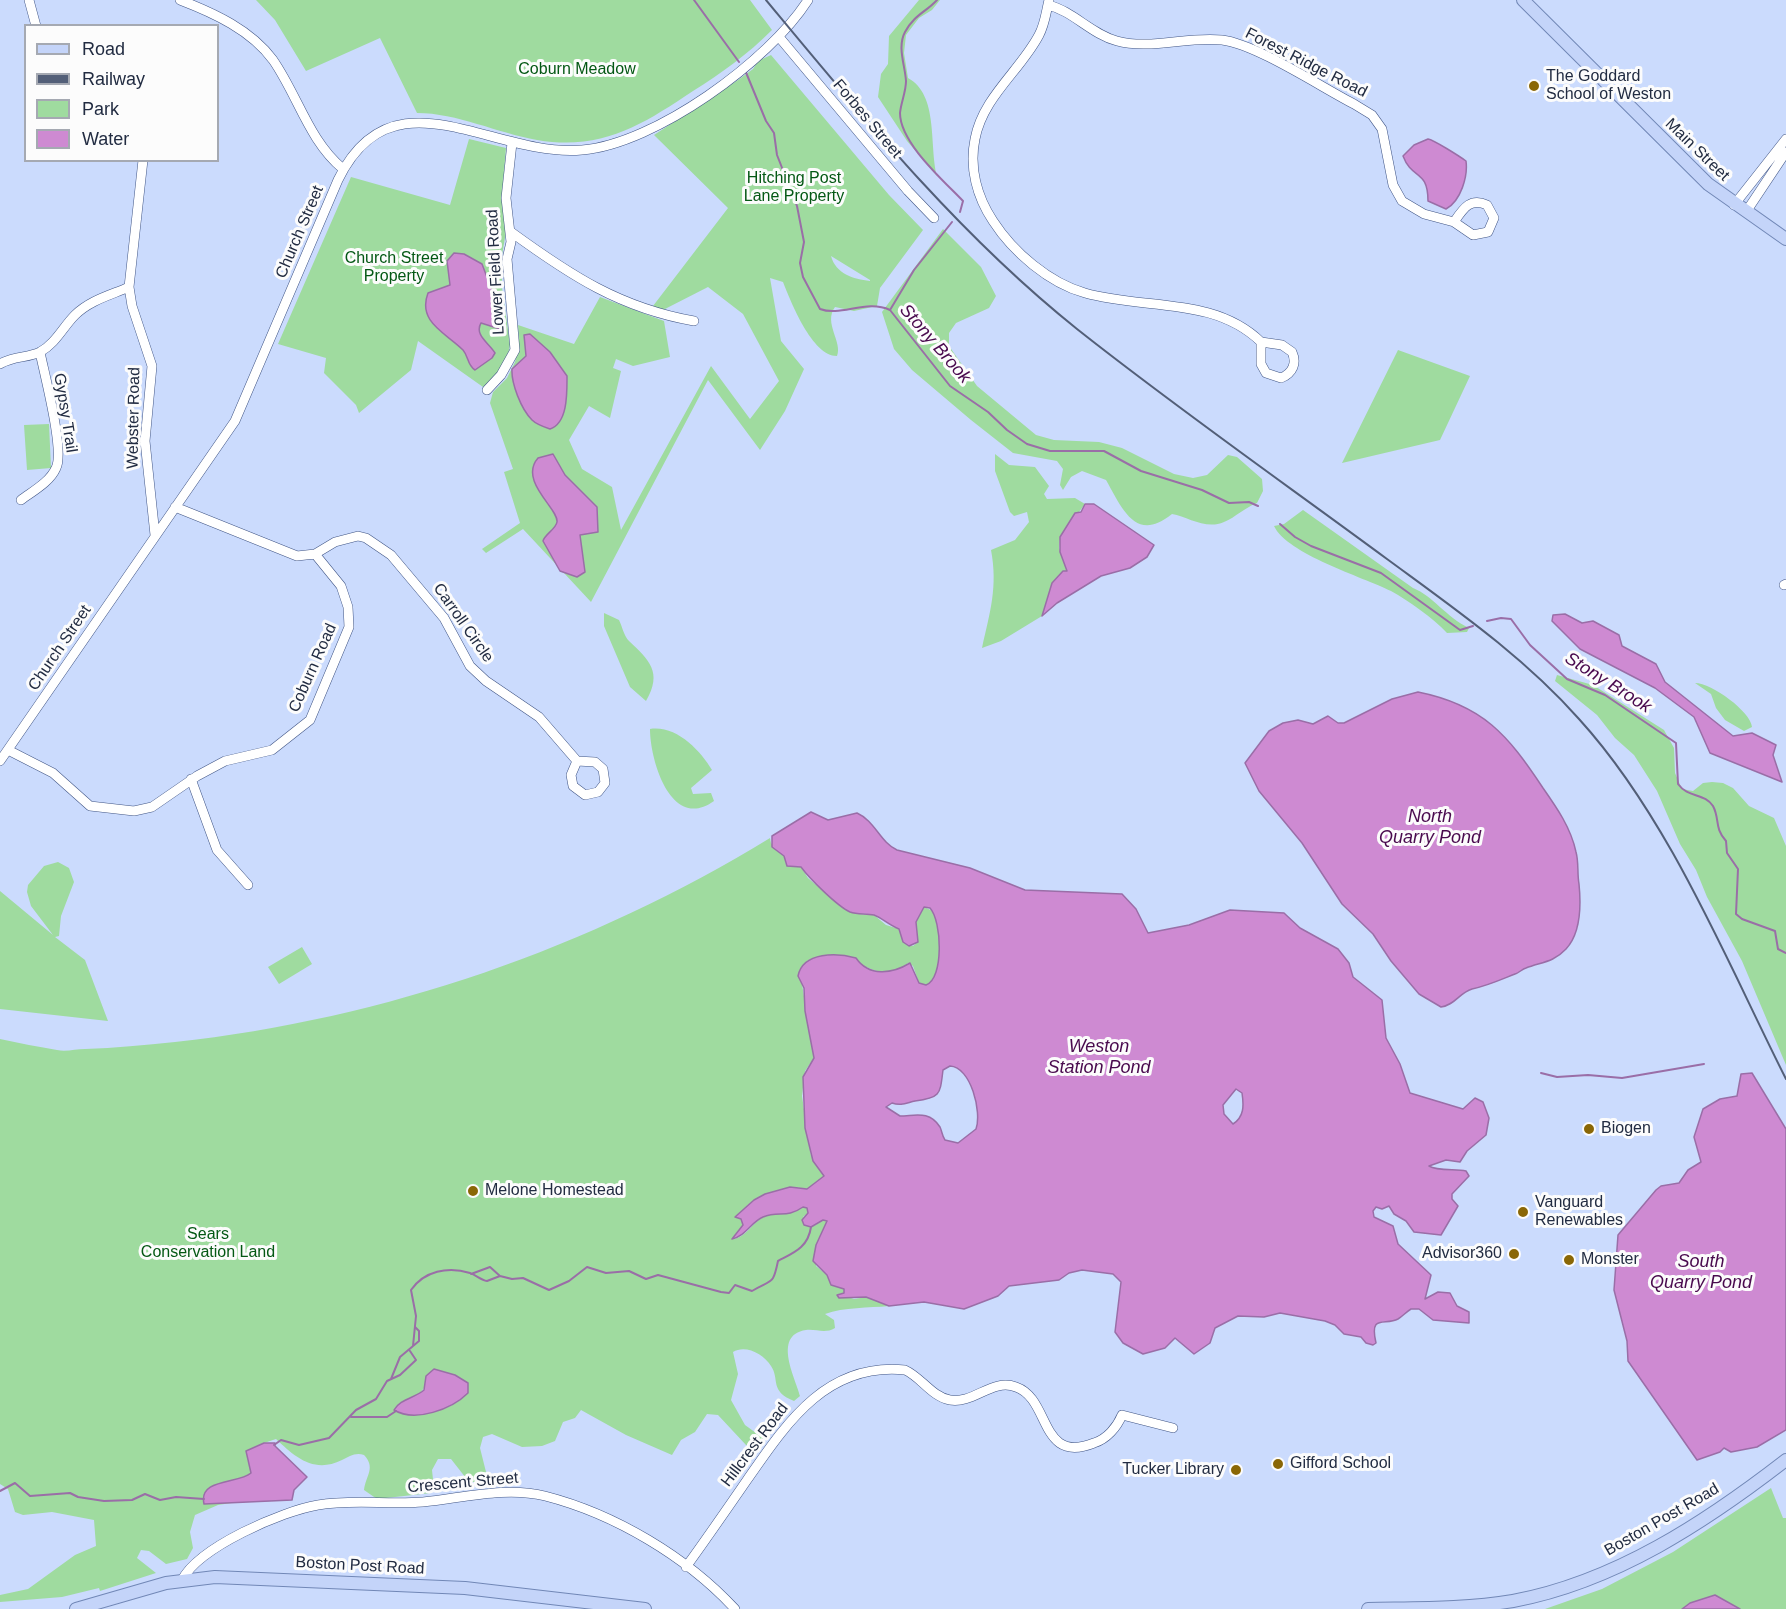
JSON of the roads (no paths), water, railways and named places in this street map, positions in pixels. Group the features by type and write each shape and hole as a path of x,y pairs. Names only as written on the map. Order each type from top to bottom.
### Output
{"main road":[{"name":"Main Street","path":"1523,0 1680,157 1734,205 1786,238"},
{"name":"Boston Post Road","path":"1368,1609 1450,1608 1522,1599 1565,1587 1607,1571 1653,1549 1691,1526 1786,1460"},
{"name":"Boston Post Road","path":"76,1609 182,1580 237,1577 449,1587 645,1609"}],"street":[{"path":"29,0 35,24"},
{"path":"180,0 229,22 252,39 272,59 321,146 343,169"},
{"name":"Church Street","path":"0,760 215,453 244,402 343,169 360,148 377,133 407,122 428,122 512,143 565,151 593,149 624,141 687,108 747,65 779,37 807,0"},
{"path":"1047,2 1038,36 989,104 976,133 973,155 974,177 991,219 1023,256 1070,288 1106,298 1217,314 1241,325 1261,342 1282,345 1292,351 1295,363 1290,373 1281,378 1266,373 1261,364 1261,342"},
{"name":"Forest Ridge Road","path":"1047,2 1066,11 1103,36 1122,42 1209,39 1240,44 1354,104 1372,115 1382,129 1393,185 1398,197 1419,212 1454,222"},
{"name":"Forbes Street","path":"779,37 908,191 934,218"},
{"path":"1734,205 1786,139"},
{"name":"Lower Field Road","path":"487,390 501,375 515,350 507,259 511,232 506,198 512,143"},
{"path":"1746,213 1786,152"},
{"name":"Webster Road","path":"143,162 142,187 134,230 129,287 132,306 152,366 146,441 155,536"},
{"path":"511,232 588,285 656,315 694,321"},
{"path":"40,352 61,333 75,314 91,302 129,287"},
{"name":"Gypsy Trail","path":"0,364 9,358 40,352 55,423 58,459 56,468 42,485 21,500"},
{"path":"175,507 297,556 315,554"},
{"name":"Carroll Circle","path":"315,554 335,542 358,536 384,549 444,618 470,666 486,681 539,717 577,761"},
{"name":"Coburn Road","path":"8,750 52,773 90,806 115,811 134,811 153,807 191,779 225,760 272,750 310,720 349,627 348,607 341,586 315,554"},
{"path":"191,779 217,850 248,885"},
{"name":"Hillcrest Road","path":"686,1567 794,1416 830,1386 864,1374 905,1370 935,1393 952,1400 962,1400 998,1385 1014,1386 1034,1399 1046,1430 1054,1438 1076,1448 1101,1441 1119,1423 1122,1415 1173,1428"},
{"name":"Crescent Street","path":"182,1580 194,1562 223,1542 261,1525 318,1505 422,1502 517,1492 544,1496 594,1513 651,1543 686,1567 735,1609"}],"water":[{"path":"1428,139 1466,161 1466,174 1462,188 1456,200 1446,209 1428,201 1425,184 1403,156 1414,145"},
{"path":"454,253 464,254 482,264 504,322 500,329 481,323 479,331 495,353 492,358 475,370 463,350 435,326 426,312 428,293 450,285 447,261"},
{"path":"530,334 550,352 567,376 563,414 556,426 550,429 536,423 528,415 513,381 512,369 526,356 524,335"},
{"path":"553,454 565,475 597,507 598,532 580,535 585,572 577,577 560,571 543,541 557,522 556,516 536,485 533,467 538,458"},
{"path":"1085,504 1094,504 1154,545 1147,557 1130,568 1101,576 1057,603 1042,616 1052,583 1063,571 1067,571 1060,552 1060,537 1075,513 1081,512"},
{"path":"1565,614 1582,623 1593,621 1619,635 1622,646 1656,664 1665,682 1733,736 1752,733 1776,745 1773,755 1782,782 1710,753 1694,717 1655,688 1580,649 1552,621 1553,615"},
{"name":"North Quarry Pond","path":"1418,692 1460,705 1477,714 1492,725 1518,752 1558,811 1571,835 1577,860 1580,900 1575,935 1561,953 1494,983 1468,991 1450,1004 1441,1007 1419,994 1391,961 1373,934 1342,904 1302,843 1259,791 1245,763 1269,731 1283,723 1298,720 1313,724 1328,716 1338,723 1344,723 1392,699"},
{"name":"Weston Station Pond","path":"811,812 828,820 857,813 897,850 970,868 1025,890 1122,894 1136,909 1148,933 1189,925 1230,910 1284,913 1300,928 1338,949 1349,963 1353,977 1382,1000 1386,1038 1400,1064 1410,1093 1463,1109 1475,1098 1483,1102 1489,1118 1486,1135 1467,1151 1460,1162 1446,1160 1429,1166 1466,1171 1469,1176 1452,1194 1452,1199 1458,1206 1441,1235 1414,1232 1406,1221 1394,1214 1389,1206 1382,1209 1376,1207 1373,1211 1374,1217 1393,1226 1398,1244 1431,1275 1425,1299 1438,1292 1450,1293 1457,1306 1469,1312 1469,1323 1433,1320 1419,1309 1411,1309 1398,1319 1376,1324 1374,1334 1376,1343 1373,1345 1366,1343 1361,1337 1344,1334 1335,1325 1325,1321 1280,1313 1264,1317 1238,1316 1215,1328 1210,1343 1194,1354 1175,1338 1165,1348 1143,1354 1123,1343 1115,1332 1121,1282 1113,1274 1082,1270 1069,1273 1059,1280 1009,1286 998,1296 964,1309 924,1302 889,1306 866,1297 839,1298 837,1295 844,1293 844,1289 831,1285 827,1275 813,1261 816,1245 827,1221 823,1220 811,1227 804,1225 802,1220 808,1213 807,1208 803,1207 792,1213 763,1217 741,1235 732,1239 743,1225 741,1219 735,1217 754,1200 765,1194 790,1187 807,1189 824,1176 813,1161 805,1128 803,1077 814,1058 805,1011 804,988 798,976 801,968 814,958 831,955 856,958 867,968 881,972 896,970 910,963 919,983 926,985 932,981 938,961 939,936 930,908 924,907 916,922 918,942 909,946 903,942 899,929 874,915 850,912 838,904 801,867 787,866 784,856 772,847 772,836","holes":["950,1066 964,1074 976,1102 976,1129 958,1143 945,1140 940,1127 931,1118 921,1115 900,1116 886,1107 892,1103 903,1104 934,1096 940,1090 943,1070","1236,1089 1242,1093 1243,1107 1241,1115 1233,1124 1224,1114 1223,1105"]},
{"name":"South Quarry Pond","path":"1752,1073 1786,1129 1786,1430 1757,1447 1731,1452 1724,1448 1720,1452 1697,1460 1628,1361 1627,1341 1614,1290 1618,1235 1656,1190 1661,1186 1679,1183 1688,1170 1701,1162 1694,1137 1703,1109 1720,1099 1737,1096 1741,1074"},
{"path":"434,1369 455,1375 468,1383 468,1393 443,1409 422,1415 403,1414 394,1410 400,1403 424,1390 426,1376"},
{"path":"264,1443 275,1443 275,1446 307,1477 294,1490 292,1500 204,1504 207,1490 213,1486 251,1473 246,1451"},
{"path":"1715,1595 1740,1609 1682,1609 1690,1603"}],"waterway":[{"name":"Stony Brook","path":"694,0 739,62"},
{"path":"937,0 912,22 903,38 902,50 906,81 900,113 902,125 915,149 963,201 960,212"},
{"name":"Stony Brook","path":"745,70 766,121 774,133 777,155 797,206 804,242 800,263 803,277 820,309 836,311 872,306 890,310 950,386 988,412 1007,430 1027,444 1050,451 1104,451 1141,471 1202,490 1229,503 1249,502 1258,506"},
{"path":"890,310 914,270 952,222"},
{"name":"Stony Brook","path":"1280,524 1295,537 1311,546 1381,573 1460,630 1473,626"},
{"name":"Stony Brook","path":"1487,621 1501,618 1511,619 1530,645 1567,679 1605,695 1676,743 1678,784 1687,792 1706,799 1713,806 1718,828 1726,841 1727,853 1738,869 1736,914 1742,919 1775,931 1778,949 1786,953"},
{"path":"1541,1073 1557,1077 1588,1075 1622,1078 1704,1064"},
{"path":"471,1274 490,1267 500,1276 512,1279 523,1278 549,1290 569,1281 587,1267 606,1273 629,1271 646,1279 658,1275 721,1292 729,1293 735,1285 752,1291 773,1278 778,1261 803,1245 811,1227"},
{"path":"413,1346 416,1316 411,1290 423,1278 445,1270 470,1273 487,1281 500,1276"},
{"path":"391,1379 400,1357 419,1341 419,1331 415,1327"},
{"path":"274,1445 281,1440 299,1445 329,1438 356,1410 376,1399 387,1381 400,1375 416,1360 410,1351"},
{"path":"351,1417 387,1417 396,1411"},
{"path":"0,1491 15,1483 30,1496 70,1493 78,1497 104,1501 132,1500 145,1494 160,1500 176,1497 204,1499"}],"railway":[{"path":"766,0 913,173 992,254 1033,292 1154,388 1463,615 1535,674 1579,719 1641,800 1668,845 1718,939 1786,1079"}],"place":[{"name":"The Goddard School of Weston","path":"1534,86"},
{"name":"Biogen","path":"1589,1129"},
{"name":"Melone Homestead","path":"473,1191"},
{"name":"Vanguard Renewables","path":"1523,1212"},
{"name":"Advisor360","path":"1514,1254"},
{"name":"Monster","path":"1569,1260"},
{"name":"Gifford School","path":"1278,1464"},
{"name":"Tucker Library","path":"1236,1470"}],"park label":[{"name":"Coburn Meadow","path":"577,70"},
{"name":"Hitching Post Lane Property","path":"794,188"},
{"name":"Church Street Property","path":"394,268"},
{"name":"Sears Conservation Land","path":"208,1244"}]}
